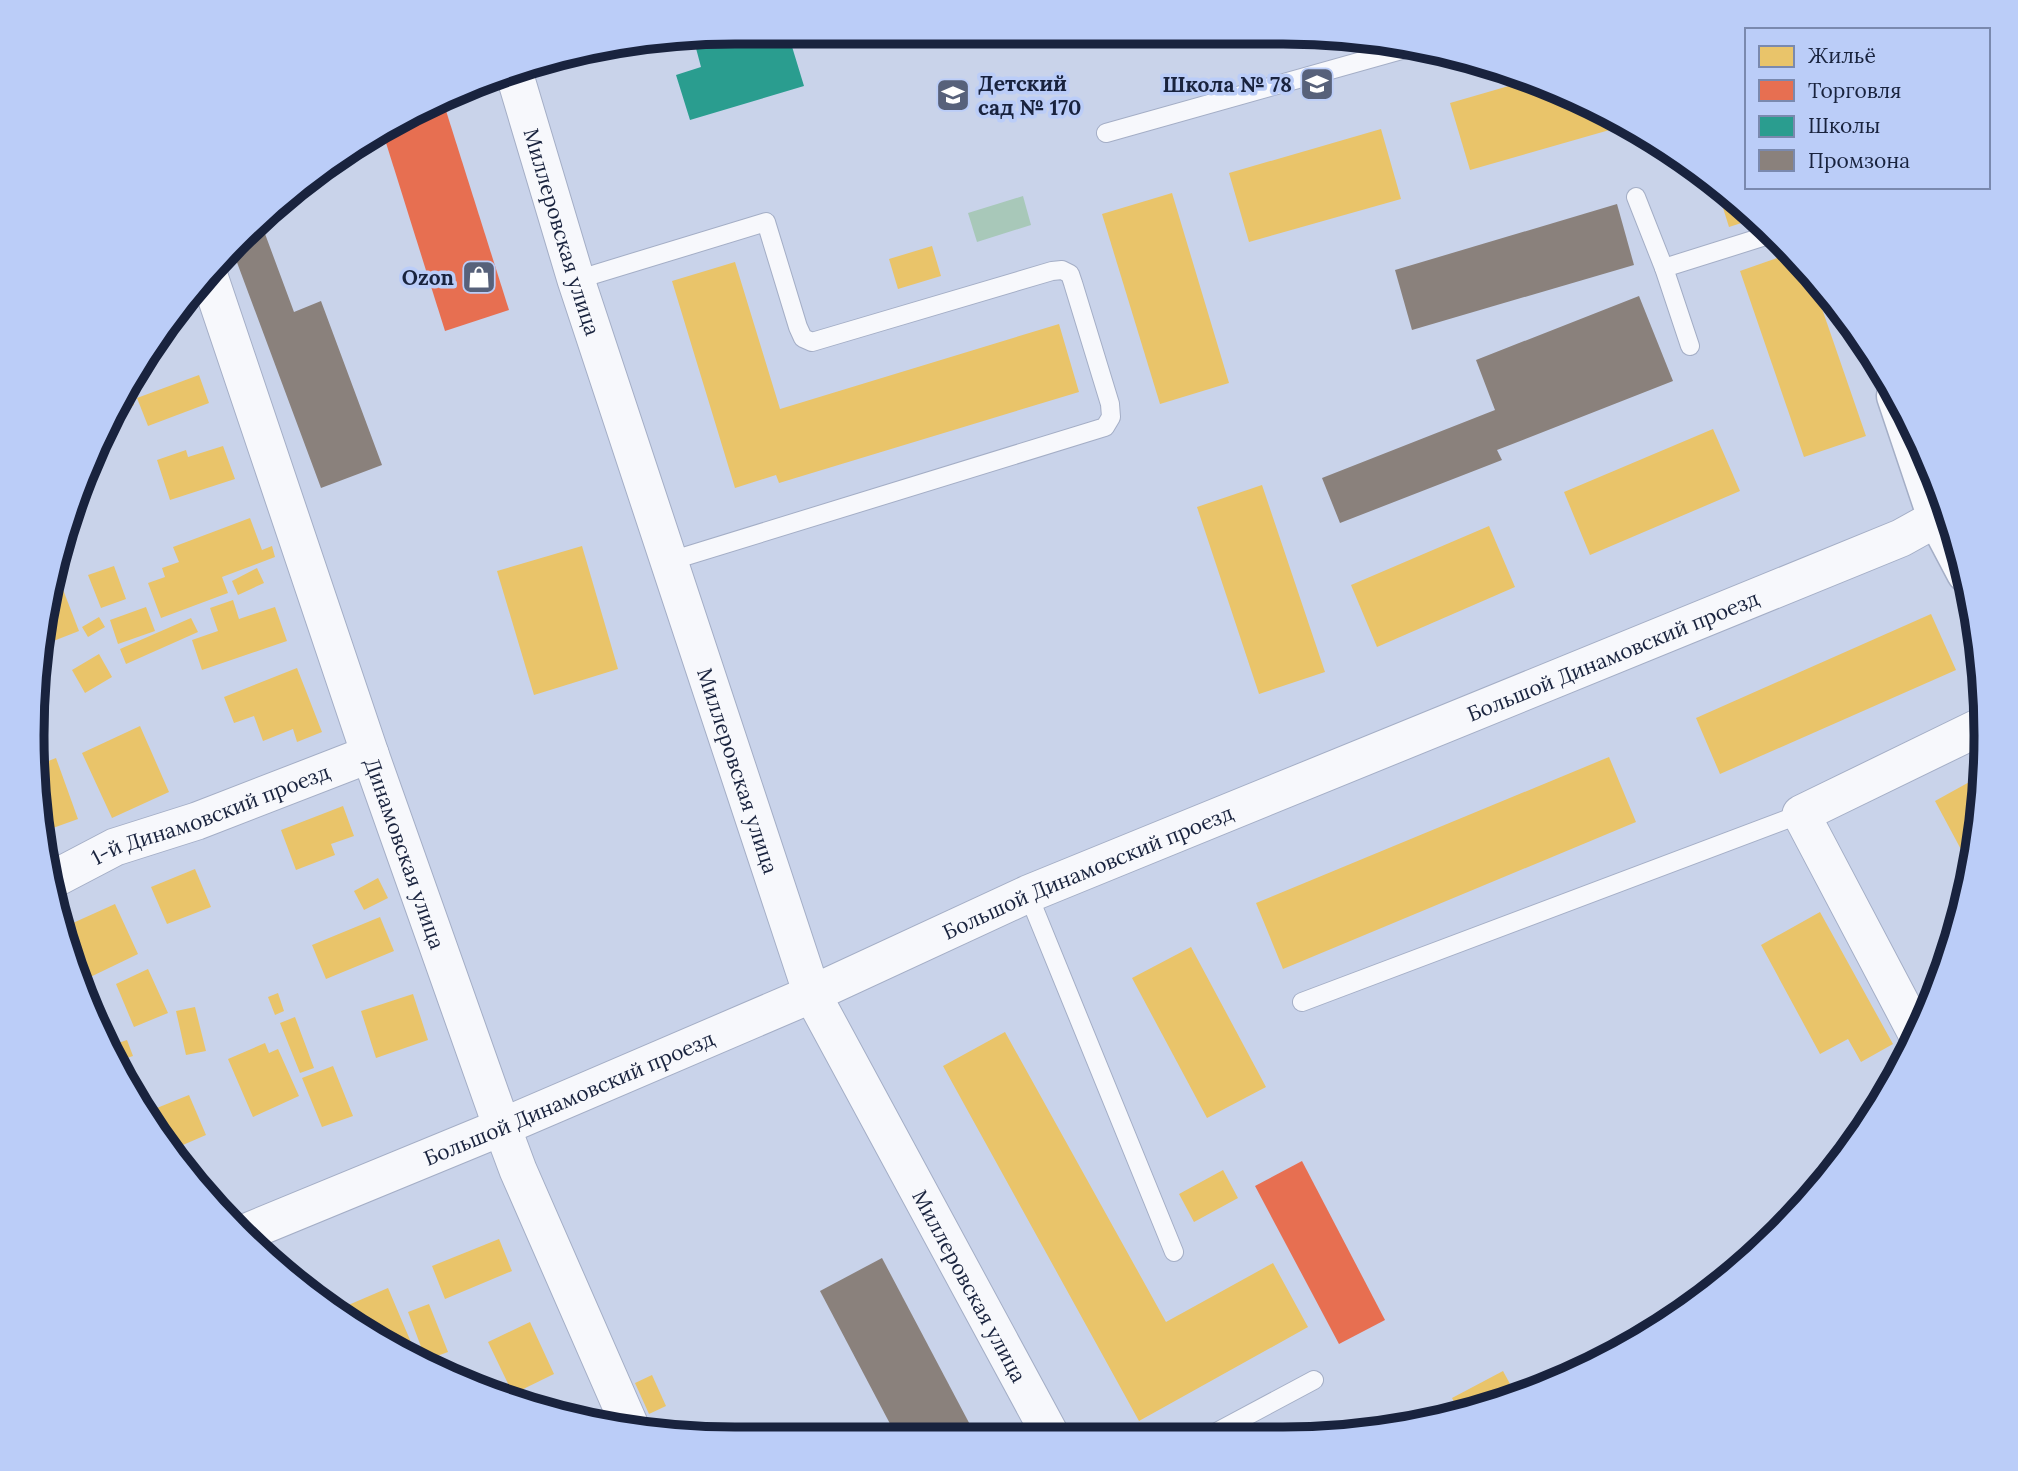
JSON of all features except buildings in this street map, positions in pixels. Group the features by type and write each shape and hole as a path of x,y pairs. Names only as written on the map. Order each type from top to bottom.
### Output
{"street":[{"name":"Миллеровская улица","path":"516,79 576,280 813,994 1046,1427"},
{"name":"Динамовская улица","path":"212,283 370,754 502,1127 518,1170 627,1418"},
{"path":"1919,465 1943,529"},
{"name":"Большой Динамовский проезд","path":"251,1230 813,994 1028,894 1901,538 1937,518"},
{"path":"1911,1023 1801,814 1974,730"},
{"name":"1-й Динамовский проезд","path":"58,877 115,847 197,821 370,754"}],"lane":[{"path":"1106,133 1391,53"},
{"path":"1636,197 1664,268 1690,346"},
{"path":"576,280 766,222 798,327 803,338 812,342 1052,271 1062,270 1070,274 1110,404 1111,417 1105,427 670,561"},
{"path":"1664,268 1762,237"},
{"path":"1302,1002 1801,814"},
{"path":"1028,894 1174,1252"},
{"path":"1226,1427 1314,1380"}],"green space":[{"path":"1023,196 1031,225 977,242 968,213"}],"place":[{"name":"Школа № 78","path":"1317,84"},
{"name":"Детский сад № 170","path":"953,95"},
{"name":"Ozon","path":"479,277"}]}
